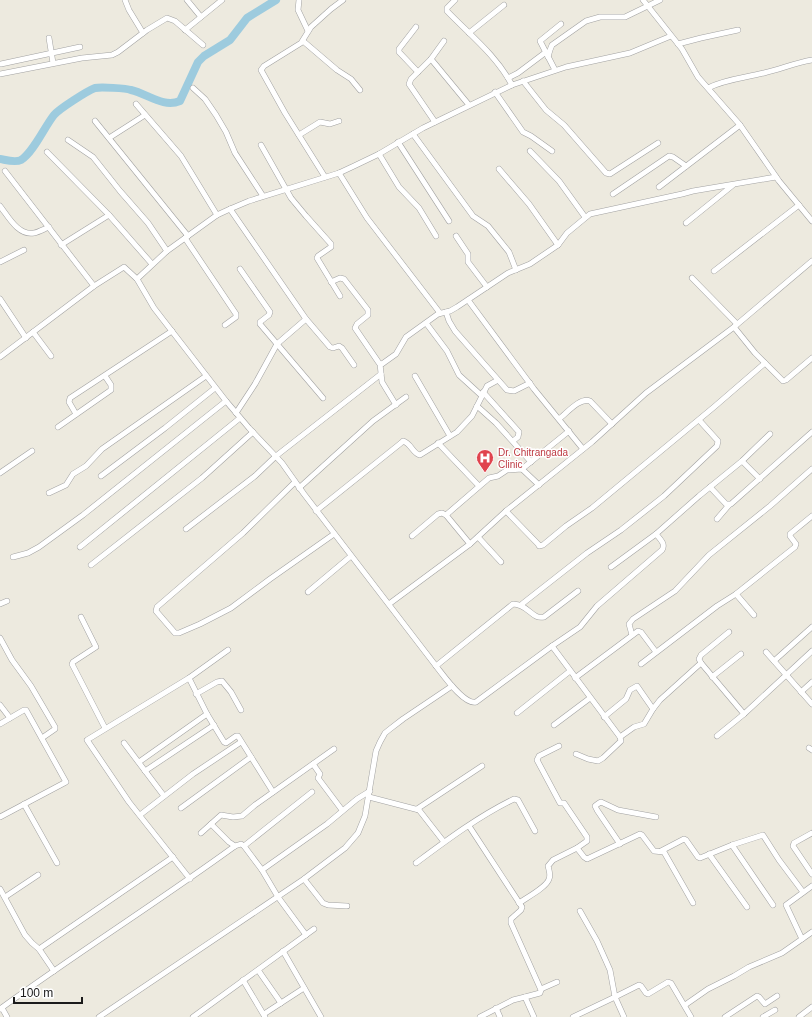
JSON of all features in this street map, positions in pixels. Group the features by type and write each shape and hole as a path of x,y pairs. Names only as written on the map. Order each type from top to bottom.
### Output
{"street":[{"path":"125,0 129,10 143,33"},
{"path":"186,0 201,17"},
{"path":"185,30 222,0"},
{"path":"299,0 298,10 308,31"},
{"path":"325,177 261,70 264,66 296,47 303,41 308,31 331,9 343,0"},
{"path":"456,0 447,8 447,11 497,61 512,85"},
{"path":"643,0 686,55 698,77 740,125 776,177 812,221"},
{"path":"508,78 547,55 552,45 586,21 600,17 625,17 660,0"},
{"path":"469,33 504,5"},
{"path":"0,74 82,58 112,55 167,18 175,21 203,45"},
{"path":"555,70 540,41 561,24"},
{"path":"416,27 399,49 399,52 418,72"},
{"path":"678,44 738,30"},
{"path":"137,279 168,251 216,215 263,196 339,173 379,154 435,122 512,85 566,67 630,53 671,36"},
{"path":"49,38 53,63"},
{"path":"303,41 337,70 351,79 360,90"},
{"path":"435,122 409,84 444,41"},
{"path":"1,64 80,47"},
{"path":"430,59 469,105"},
{"path":"708,88 722,82 766,73 789,65 812,60"},
{"path":"523,81 546,110 564,125 606,173 610,174 658,143"},
{"path":"193,88 205,99 216,115 226,132 235,154 263,196"},
{"path":"495,92 523,132 532,136 552,151"},
{"path":"136,104 181,156 216,215"},
{"path":"109,138 145,115"},
{"path":"95,121 186,237 236,314 236,317 225,325"},
{"path":"299,135 316,123 322,121 330,124 339,121"},
{"path":"659,187 740,125"},
{"path":"413,134 473,216 488,226 508,252 516,270"},
{"path":"68,140 97,162 148,223 168,251"},
{"path":"398,142 449,221"},
{"path":"261,145 285,189 331,245 331,247 317,257 340,296"},
{"path":"530,151 559,181 585,217"},
{"path":"47,152 109,215 152,264"},
{"path":"379,154 399,187 419,208 436,236"},
{"path":"613,194 669,156 686,166"},
{"path":"499,169 529,204 558,245"},
{"path":"5,171 94,286"},
{"path":"339,173 367,218 440,313"},
{"path":"380,364 383,364 396,354 406,337 440,313 446,312 516,270 530,264 558,245 567,233 585,217 594,212 692,191 776,177"},
{"path":"686,223 734,184"},
{"path":"714,270 799,205"},
{"path":"0,206 17,228 21,230 34,233 49,227"},
{"path":"230,209 306,319 330,347 333,348 339,346 342,348 354,365"},
{"path":"61,245 109,215"},
{"path":"456,236 468,254 468,262 487,287"},
{"path":"0,262 24,250"},
{"path":"389,604 470,544 506,511 583,449 646,393 736,326 812,261"},
{"path":"0,357 94,286 124,267 137,279 154,308 215,388 240,418 282,463 316,511 436,666 452,686 465,699 472,703 476,702 580,627 597,606 662,550 664,544 656,534"},
{"path":"240,269 269,311 269,315 260,322 323,398"},
{"path":"331,282 340,278 344,279 368,310 368,315 357,324 355,328 380,364 382,382 396,405"},
{"path":"692,278 736,326 755,353 784,381 812,358"},
{"path":"0,299 26,338"},
{"path":"468,300 530,383 583,449"},
{"path":"446,312 455,331 507,390 514,391 530,383"},
{"path":"236,413 255,384 277,344 306,319"},
{"path":"426,323 447,351 459,375 483,394 519,432 518,437 513,441"},
{"path":"76,414 69,402 70,398 172,331"},
{"path":"33,332 51,356"},
{"path":"506,511 539,546 543,545 566,526 592,508 699,420 765,363"},
{"path":"186,529 255,476 276,456 381,374"},
{"path":"58,427 111,390 111,385 105,376"},
{"path":"49,493 66,485 73,474 86,466 102,449 206,376"},
{"path":"415,376 450,436"},
{"path":"316,511 403,441 407,442 419,455 450,436 472,416 487,386 498,380"},
{"path":"101,476 215,388"},
{"path":"299,488 373,421 406,397"},
{"path":"559,419 580,402 588,400 612,424"},
{"path":"13,557 28,553 39,547 83,515 226,401"},
{"path":"477,406 496,423 531,462"},
{"path":"80,548 240,418"},
{"path":"436,666 510,605 522,604 586,553 620,530 664,496 717,446 718,441 699,420"},
{"path":"522,470 568,431"},
{"path":"91,565 202,478 253,432"},
{"path":"717,519 729,504 760,479 812,432"},
{"path":"611,567 656,534 742,461 770,434"},
{"path":"438,443 478,486"},
{"path":"0,473 32,451"},
{"path":"742,461 760,479"},
{"path":"632,635 629,624 633,619 675,591 709,555 770,506 812,469"},
{"path":"446,515 478,486 489,478 498,476 507,470 522,470 539,485"},
{"path":"295,482 243,533 157,606 156,611 174,633 179,633 200,624 232,608 334,534"},
{"path":"710,487 726,504 729,504"},
{"path":"412,536 440,513 446,515 470,544"},
{"path":"641,664 736,594 795,547 796,544 790,534 812,516"},
{"path":"478,537 501,562"},
{"path":"308,592 351,556"},
{"path":"522,604 536,616 541,618 578,591"},
{"path":"736,594 754,615"},
{"path":"0,604 7,600"},
{"path":"81,617 96,647 73,662 72,667 105,728"},
{"path":"774,661 812,627"},
{"path":"575,678 636,631 640,631 656,652"},
{"path":"729,632 700,655 699,659 701,664 744,714"},
{"path":"0,638 12,660 31,686 55,727 42,738"},
{"path":"552,646 620,737 621,741 600,760 588,759 576,754"},
{"path":"190,879 129,802 87,742 87,739 189,678 228,650"},
{"path":"717,736 744,714 812,651"},
{"path":"766,652 812,704"},
{"path":"712,677 741,654"},
{"path":"620,737 634,727 643,725 652,709 665,694 701,664"},
{"path":"517,713 570,670"},
{"path":"189,678 207,714 225,743 236,736 274,792"},
{"path":"196,694 217,682 222,681 231,692 241,710"},
{"path":"801,692 812,682"},
{"path":"99,1017 278,897 345,848 358,833 365,816 370,794 376,750 385,733 403,718 452,686"},
{"path":"604,716 626,699 630,690 637,686 652,709"},
{"path":"554,725 590,698"},
{"path":"0,705 10,718"},
{"path":"0,724 26,710 66,782 0,816"},
{"path":"139,762 207,714"},
{"path":"145,771 214,725"},
{"path":"140,815 193,774 241,742"},
{"path":"124,743 164,796"},
{"path":"519,903 544,886 549,880 550,873 548,866 553,860 577,848 587,841 587,837 564,803 560,803 538,760 539,756 559,746"},
{"path":"201,833 221,815 233,817 242,816 255,805 334,749"},
{"path":"181,808 251,757"},
{"path":"313,764 320,774 318,778 342,810"},
{"path":"417,808 482,766"},
{"path":"244,846 312,792"},
{"path":"262,870 327,824 357,799 370,794 417,808 444,842"},
{"path":"416,863 444,842 502,805 516,799 536,831"},
{"path":"620,844 596,810 595,806 597,804 601,802 618,810 656,817"},
{"path":"24,804 57,863"},
{"path":"211,824 235,846"},
{"path":"469,826 522,908 512,919 511,923 541,989"},
{"path":"812,832 794,843 793,846 812,874"},
{"path":"577,848 584,857 588,859 641,834 654,850 658,852 683,839 686,840 698,858 700,858 732,844 763,835 779,860 803,892"},
{"path":"7,1017 1,1009 54,971 190,879 235,846 241,844 262,870 278,897 306,935"},
{"path":"732,844 772,906"},
{"path":"661,851 664,852 693,903"},
{"path":"709,854 747,907"},
{"path":"39,949 173,857"},
{"path":"5,897 38,875"},
{"path":"304,879 323,903 328,905 346,906"},
{"path":"802,939 786,905 812,886"},
{"path":"0,889 25,935 39,949 54,971"},
{"path":"580,911 598,941 610,970 615,997 624,1017"},
{"path":"193,1017 314,929"},
{"path":"684,1005 713,986 753,965 782,953 812,932"},
{"path":"283,951 321,1017"},
{"path":"258,970 281,1003"},
{"path":"243,980 265,1016 281,1003 304,988"},
{"path":"480,1017 513,1000 540,993 543,987 557,982"},
{"path":"573,1017 639,985 648,994 668,982 671,983 691,1017"},
{"path":"725,1017 758,996 765,1004 777,996"},
{"path":"525,997 534,1017"},
{"path":"799,1017 812,1007"},
{"path":"496,1008 500,1017"},
{"path":"763,1017 775,1010"}],"waterway":[{"path":"0,159 13,161 21,160 30,152 54,115 73,100 95,88 128,89 162,102 174,103 180,101 198,62 204,56 230,40 247,18 276,0"}],"place":[{"name":"Dr. Chitrangada Clinic","path":"485,473"}]}
